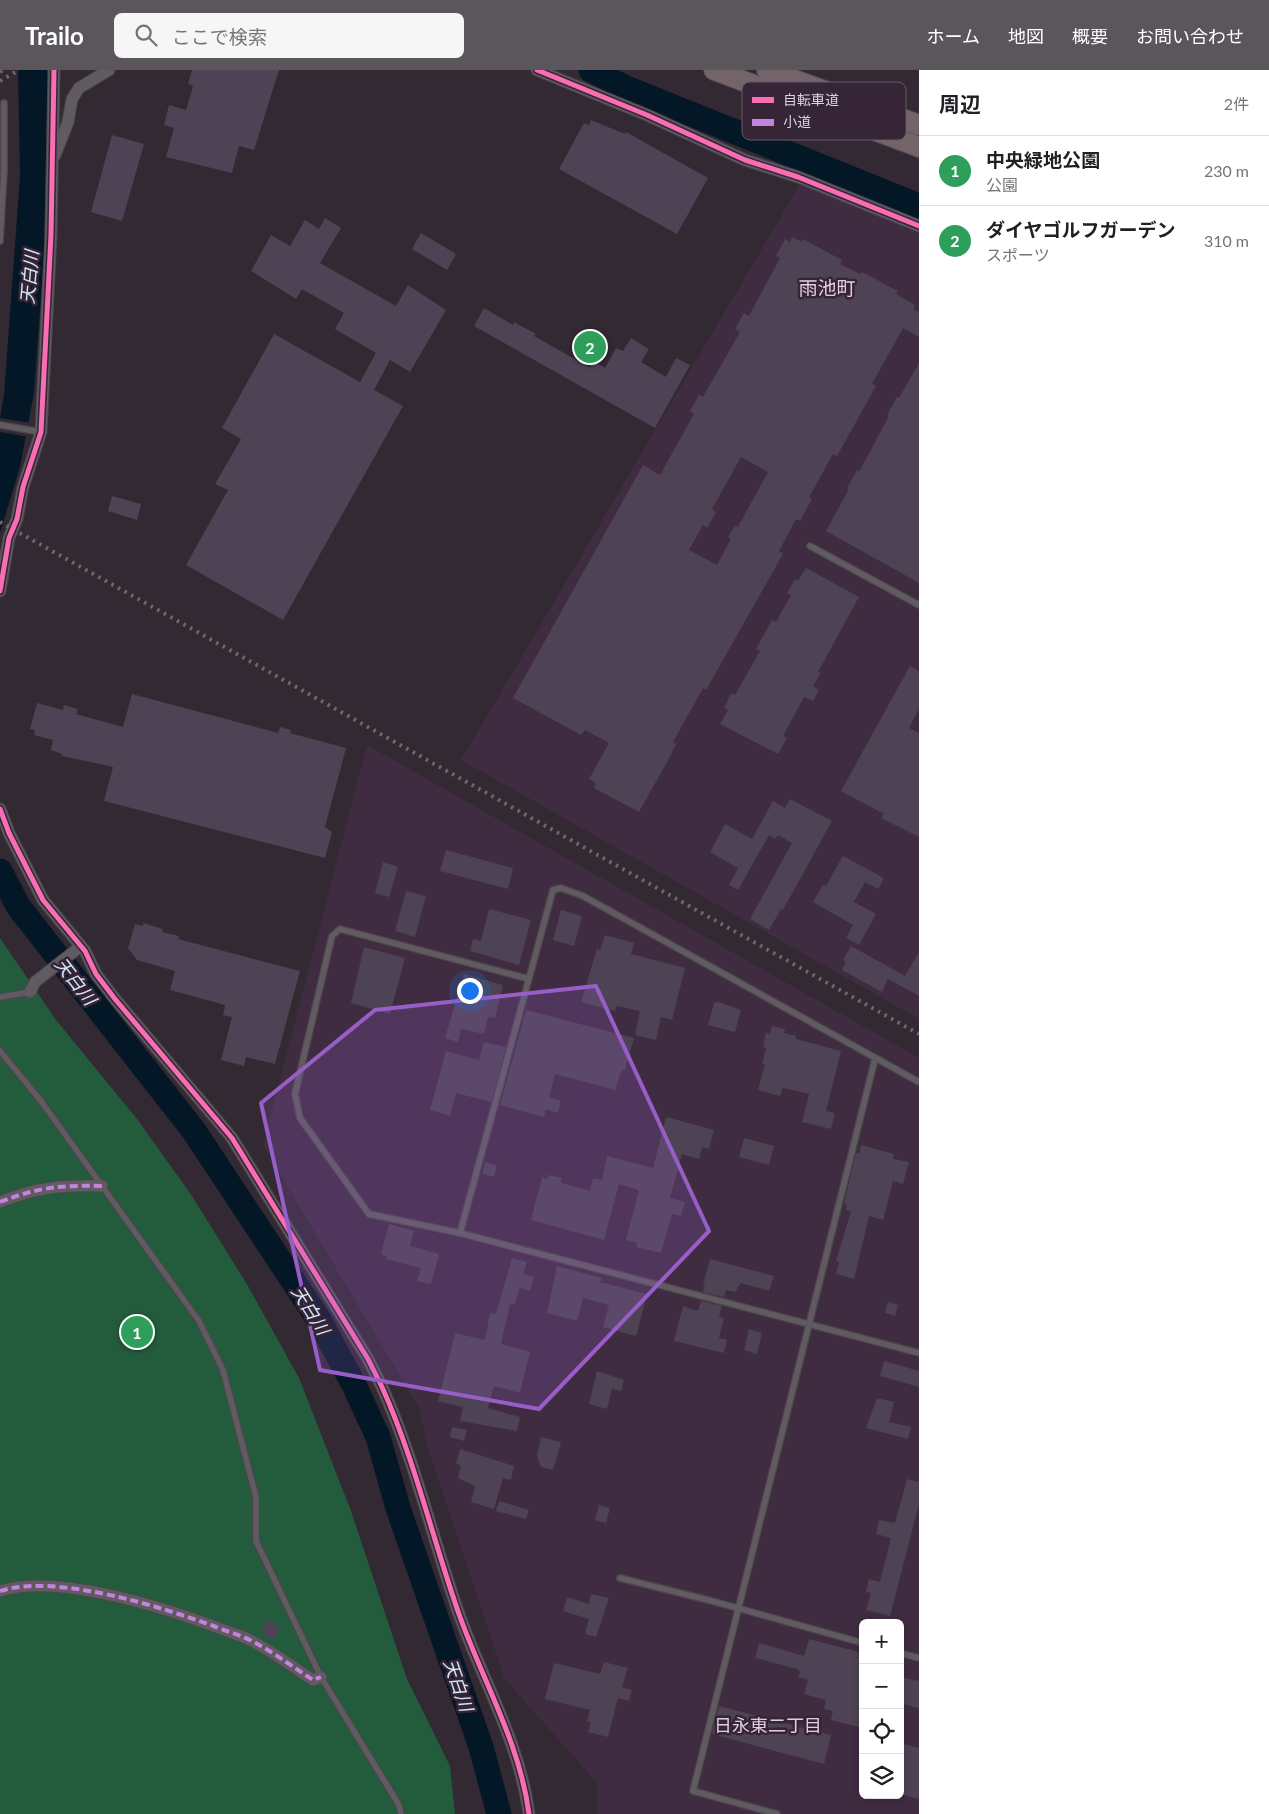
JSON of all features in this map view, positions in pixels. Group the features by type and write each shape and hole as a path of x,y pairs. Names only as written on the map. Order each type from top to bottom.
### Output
{"highway":[{"path":"714,70 755,82"},
{"path":"767,70 790,82"},
{"path":"906,123 919,126"},
{"path":"905,140 919,147"}],"street":[{"path":"0,591 8,538 17,519 23,487 38,432 51,235 54,70"},
{"path":"52,161 68,122 72,99 79,88 109,70"},
{"path":"537,70 647,115 745,160 798,177 919,226"},
{"path":"0,809 9,833 43,900 115,999 232,1138 368,1359 382,1387 462,1623 510,1734 528,1814"},
{"path":"32,987 78,948"},
{"path":"0,1202 27,1192 62,1185 102,1186"},
{"path":"0,1591 12,1587 59,1588 110,1596 185,1616 251,1640 313,1680 321,1677"}],"lane":[{"path":"0,241 4,171 4,103"},
{"path":"0,425 38,432"},
{"path":"810,546 919,605"},
{"path":"460,1233 552,890 560,888 583,896 875,1060 919,1082"},
{"path":"529,978 340,929 332,936 295,1094 300,1118 369,1214 460,1233 919,1353"},
{"path":"0,997 32,987"},
{"path":"0,1051 41,1101 197,1317 223,1370 256,1496 256,1541 321,1677 399,1805 402,1814"},
{"path":"777,1814 693,1791 875,1060"},
{"path":"620,1578 859,1641"},
{"path":"904,1654 919,1658"}],"highlighted area":[{"path":"596,986 709,1231 539,1409 320,1370 261,1103 375,1010"}],"shaded area":[{"path":"800,184 919,233 919,1019 461,760"},
{"path":"367,745 919,1058 919,1814 598,1814 597,1783 504,1678 427,1445 420,1410 263,1145"}],"green space":[{"path":"0,938 56,1020 137,1119 192,1196 248,1286 299,1378 351,1511 407,1679 450,1766 455,1814 0,1814"}],"water":[{"path":"18,70 48,70 44,254 34,393 20,467 0,533 0,418 4,395 20,176"}],"pier":[{"path":"0,418 31,423 29,437 0,432"}],"building":[{"path":"192,70 279,70 254,150 239,146 232,173 166,157 174,128 164,125 169,105 186,110 193,86 188,84"},
{"path":"591,120 625,134 626,132 708,178 677,234 559,169 584,123 589,125"},
{"path":"112,135 144,144 122,221 91,212"},
{"path":"325,218 341,228 320,263 396,306 408,285 446,310 410,372 390,360 374,390 403,406 283,620 186,565 228,490 215,484 241,439 222,428 274,334 360,382 376,353 335,329 344,313 302,289 296,299 251,271 271,235 290,246 305,220 319,229"},
{"path":"421,233 456,254 447,270 412,249"},
{"path":"792,237 802,242 803,239 842,260 840,264 860,274 862,272 898,291 896,294 915,305 913,309 919,312 919,337 903,328 872,384 876,386 837,456 833,454 809,497 812,499 800,521 796,519 779,551 783,554 706,690 703,688 673,742 676,744 671,755 639,812 594,788 596,783 589,779 609,743 585,730 581,735 513,698 643,465 660,475 694,414 690,411 699,395 703,397 740,332 735,329 744,313 749,316 780,258 776,256 785,239 790,242","holes":["741,457 768,472 738,527 735,526 728,537 731,539 717,565 689,550 703,525 707,528 716,512 712,509"]},
{"path":"484,308 513,325 514,322 536,334 534,336 589,367 593,361 605,368 616,348 623,351 631,338 649,349 641,362 666,377 676,358 690,365 655,428 474,326"},
{"path":"919,363 919,583 826,531 849,489 847,488 857,470 859,472 889,416 887,415"},
{"path":"112,496 141,504 137,520 108,511"},
{"path":"806,568 859,597 818,672 821,673 813,686 819,690 813,701 804,697 783,736 787,738 778,754 720,724 728,710 724,708 731,693 735,695 760,651 756,649 772,620 776,622 791,595 787,593 795,579 798,581"},
{"path":"910,666 919,671 919,709 909,728 919,733 919,837 881,818 884,814 841,791"},
{"path":"132,694 278,733 280,727 291,730 290,733 346,748 325,827 332,832 325,858 104,801 113,767 62,756 62,754 51,750 53,740 34,735 35,730 30,729 37,703 63,710 64,705 78,709 76,714 123,727"},
{"path":"790,799 832,821 783,910 781,909 769,930 750,919 792,843 778,835 775,839 769,835 738,890 729,885 738,868 710,852 725,824 752,839 773,801 785,808"},
{"path":"446,850 513,868 508,889 440,871"},
{"path":"843,856 884,878 878,889 865,882 854,902 876,914 859,945 846,938 853,925 813,902 823,885 826,886"},
{"path":"383,862 398,867 389,897 375,893"},
{"path":"406,891 426,896 415,937 395,931"},
{"path":"489,909 531,920 519,965 470,951 473,939 481,941"},
{"path":"561,910 582,916 574,946 553,940"},
{"path":"143,923 163,929 162,932 179,936 178,939 300,971 275,1064 246,1057 244,1066 221,1060 232,1017 223,1015 225,1005 170,990 175,971 137,960 128,948 135,924 143,926"},
{"path":"605,935 634,943 631,954 685,968 672,1020 661,1017 656,1040 635,1035 640,1011 617,1006 615,1011 581,1002 597,949 600,950"},
{"path":"851,946 905,976 919,952 919,996 888,979 882,992 842,970 846,962 843,960"},
{"path":"364,947 405,958 390,1014 351,1003"},
{"path":"464,974 503,985 495,1018 488,1017 484,1034 461,1029 458,1042 445,1038"},
{"path":"719,1002 741,1010 735,1032 708,1025 714,1003"},
{"path":"526,1010 634,1038 625,1070 623,1069 619,1077 615,1090 555,1074 549,1097 561,1101 558,1113 546,1109 544,1117 500,1105"},
{"path":"772,1026 785,1029 784,1033 796,1036 796,1039 841,1051 826,1111 835,1113 831,1129 802,1122 809,1094 783,1088 780,1096 758,1090 765,1064 762,1064 766,1048 763,1047 766,1033 770,1034"},
{"path":"484,1042 506,1047 491,1102 456,1093 450,1116 430,1110 446,1051 479,1060"},
{"path":"666,1117 714,1130 709,1149 702,1147 699,1159 682,1154 670,1198 685,1202 681,1216 672,1214 661,1253 636,1247 637,1243 626,1240 639,1190 619,1184 604,1240 531,1220 542,1177 547,1179 548,1175 562,1178 561,1183 590,1191 593,1178 602,1180 607,1156 653,1168"},
{"path":"744,1138 774,1146 769,1165 739,1157"},
{"path":"861,1145 894,1154 893,1159 909,1162 903,1184 893,1181 883,1220 869,1216 854,1279 836,1274 839,1262 836,1261 851,1211 846,1210 847,1205 844,1204 856,1153 859,1154"},
{"path":"485,1162 497,1165 494,1177 482,1174"},
{"path":"389,1224 414,1231 410,1246 439,1254 431,1284 417,1281 421,1268 386,1259 387,1256 381,1254"},
{"path":"512,1258 527,1262 523,1274 534,1277 530,1291 520,1288 514,1305 510,1304 501,1344 530,1352 520,1393 494,1386 488,1408 520,1417 517,1431 460,1421 463,1407 438,1401 455,1333 485,1340 490,1313 496,1314"},
{"path":"710,1259 774,1276 769,1291 741,1283 735,1292 726,1290 724,1297 703,1292 705,1284 703,1284"},
{"path":"557,1266 602,1278 600,1282 647,1294 636,1336 603,1327 609,1305 583,1298 577,1321 547,1313"},
{"path":"701,1301 722,1306 719,1317 724,1318 719,1338 727,1340 724,1353 674,1341 683,1306 698,1311"},
{"path":"888,1302 898,1305 895,1316 885,1313"},
{"path":"749,1329 762,1333 757,1354 744,1350"},
{"path":"884,1361 919,1371 919,1387 880,1376"},
{"path":"597,1371 624,1380 621,1391 612,1389 607,1409 589,1404"},
{"path":"877,1398 894,1402 889,1422 911,1427 908,1439 866,1428"},
{"path":"452,1427 467,1430 464,1441 450,1437"},
{"path":"541,1437 561,1442 553,1470 541,1467 537,1456"},
{"path":"460,1449 514,1466 511,1480 503,1478 494,1509 471,1502 475,1486 458,1478 461,1465 456,1464"},
{"path":"907,1479 919,1482 919,1504 890,1616 866,1610 871,1593 866,1592 869,1579 880,1582 891,1538 876,1534 879,1520 895,1523"},
{"path":"499,1501 529,1510 526,1519 496,1511"},
{"path":"599,1505 610,1508 606,1523 595,1520"},
{"path":"591,1594 609,1598 596,1637 585,1634 589,1619 563,1611 567,1597 589,1604"},
{"path":"267,1619 280,1626 274,1640 263,1635 264,1632 262,1631"},
{"path":"809,1639 859,1652 859,1727 831,1720 833,1711 824,1709 826,1700 804,1694 808,1680 798,1677 800,1672 797,1669 755,1658 759,1643 804,1656"},
{"path":"604,1662 628,1668 622,1687 632,1690 629,1701 618,1698 608,1737 588,1732 591,1722 587,1721 590,1710 545,1699 554,1663 600,1674"},
{"path":"904,1678 919,1681 919,1708 904,1704"},
{"path":"719,1706 831,1735 824,1764 712,1734"},
{"path":"904,1744 919,1748 919,1799 904,1795"}],"waterway":[{"path":"591,70 624,87 742,135"},
{"path":"755,140 919,206"},
{"name":"天白川","path":"0,871 18,906 194,1131 319,1320 354,1385 378,1437 398,1508 481,1747 499,1814"}],"railway":[{"path":"0,81 19,70"},
{"path":"0,522 919,1034"}],"marked path":[{"path":"0,1202 26,1193 50,1188 102,1186"},
{"path":"0,1591 23,1587 50,1586 79,1589 139,1602 243,1637 268,1650 313,1680 321,1677"}],"cycle path":[{"path":"0,591 9,538 17,519 23,487 41,432 51,235 54,70"},
{"path":"537,70 647,115 745,160 798,177 919,226"},
{"path":"0,809 9,833 43,900 85,951 96,974 115,999 232,1138 368,1359 382,1387 404,1443 469,1642 510,1738 518,1763 529,1814"}],"place":[{"name":"ダイヤゴルフガーデン","path":"590,347"},
{"name":"中央緑地公園","path":"137,1332"}],"district":[{"name":"雨池町","path":"827,287"},
{"name":"日永東二丁目","path":"768,1725"}]}
